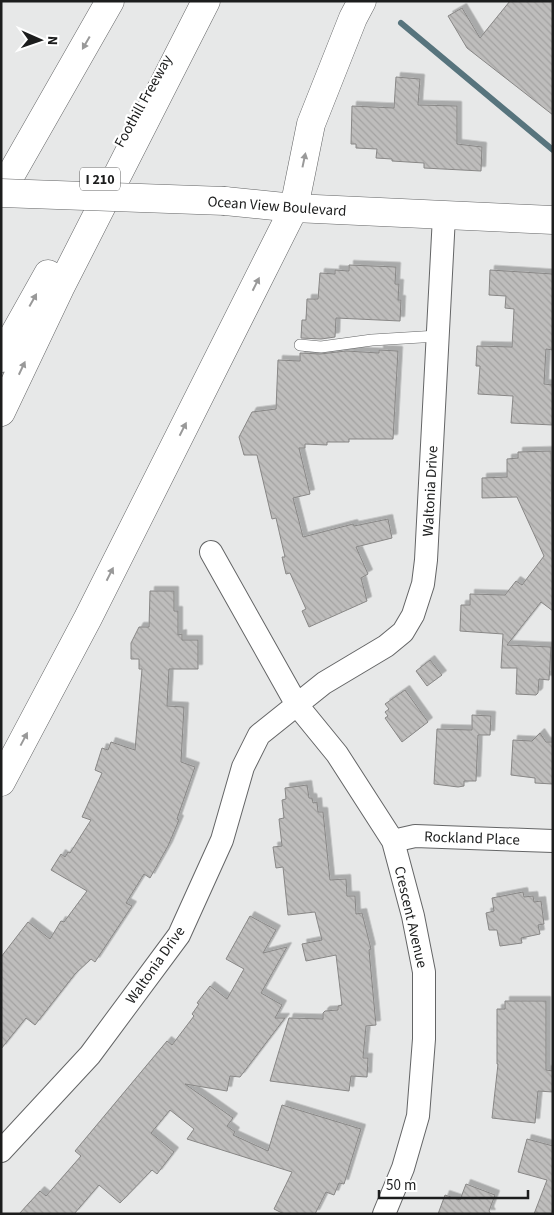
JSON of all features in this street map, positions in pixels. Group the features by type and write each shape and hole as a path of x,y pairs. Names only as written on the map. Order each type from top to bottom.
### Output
{"main road":[{"path":"1,192 110,1"},
{"name":"Foothill Freeway","path":"1,358 199,1"},
{"path":"1,412 60,288 206,1"},
{"path":"1,782 88,618 294,208 311,124 353,18 362,1"},
{"name":"Ocean View Boulevard","path":"1,192 226,201 294,208 553,220"}],"street":[{"name":"Waltonia Drive","path":"1,1151 90,1055 179,935 222,840 244,767 258,735 324,683 386,646 403,632 414,615 423,584 426,560 444,216"},
{"path":"211,552 297,705"},
{"name":"Crescent Avenue","path":"297,705 337,754 393,841 413,916 424,972 424,1039 418,1116 403,1168 384,1214"},
{"name":"Rockland Place","path":"393,841 415,836 553,841"}],"lane":[{"path":"300,345 322,347 372,340 438,336"}],"building":[{"path":"510,1 553,1 553,115 467,48 448,16 462,8 480,38"},
{"path":"396,77 420,79 418,105 457,106 457,144 482,147 481,171 424,168 424,163 376,158 377,149 356,148 356,144 351,144 352,106 394,108"},
{"path":"349,265 396,267 395,284 399,284 398,300 401,300 400,321 336,318 335,337 321,339 301,338 302,320 306,320 307,299 318,299 320,273 335,274 335,270 349,271"},
{"path":"490,270 553,274 553,350 546,349 544,384 553,385 553,425 511,423 513,396 478,394 480,366 476,366 477,346 512,347 514,309 505,308 506,296 489,295"},
{"path":"379,350 398,351 393,439 349,439 349,442 327,442 327,445 305,444 305,448 299,448 310,494 293,498 303,537 353,524 354,526 388,519 392,538 356,547 368,574 361,578 367,601 309,627 302,611 306,609 290,573 286,574 282,557 285,557 276,518 272,519 257,455 244,455 239,437 252,412 276,409 278,360 300,361 300,353 320,354 346,351 379,353"},
{"path":"551,451 553,611 541,602 507,645 551,647 549,680 539,679 538,693 536,695 516,694 517,668 501,668 503,634 460,631 461,605 470,605 470,594 505,595 516,581 522,585 544,556 517,497 482,498 482,478 507,477 507,459 518,458 518,452"},
{"path":"150,591 174,591 174,611 178,611 178,635 182,634 182,640 198,640 198,669 169,669 167,706 184,707 181,762 195,767 177,819 179,820 168,846 150,878 144,874 126,903 132,906 95,962 91,959 75,974 35,1025 26,1018 1,1049 1,957 28,922 50,939 61,921 64,922 87,891 51,870 61,854 65,857 68,852 70,853 91,820 82,817 102,773 95,770 102,748 108,750 111,742 135,750 142,669 139,669 139,659 131,659 131,643 139,627 149,627"},
{"path":"430,660 442,675 427,686 416,671"},
{"path":"405,690 428,722 402,742 385,718 388,716 385,712 389,709 385,704"},
{"path":"472,715 491,716 490,735 478,735 476,781 464,781 464,786 458,787 434,784 437,729 472,730"},
{"path":"540,733 546,742 553,742 553,784 535,783 535,778 511,775 513,740 532,741"},
{"path":"307,785 309,798 312,798 313,803 317,802 318,812 323,812 330,880 346,879 347,896 355,896 356,914 362,913 371,949 369,950 376,1025 366,1026 363,1058 368,1058 367,1077 351,1076 349,1091 270,1081 289,1018 323,1019 325,1011 338,1010 338,1006 342,1005 336,955 306,961 302,944 322,940 315,912 288,915 283,867 276,868 273,847 282,846 279,819 284,818 282,800 286,799 285,788"},
{"path":"523,892 524,897 533,896 534,902 541,901 544,924 538,925 540,934 521,938 522,943 500,946 497,930 489,930 486,913 494,911 492,898"},
{"path":"250,916 276,930 263,953 287,947 261,993 282,1005 275,1018 285,1018 240,1077 230,1076 227,1091 185,1084 233,1118 227,1126 235,1132 233,1135 268,1151 282,1105 361,1129 344,1184 339,1183 334,1195 326,1192 315,1214 284,1214 274,1209 292,1172 187,1139 194,1129 170,1110 151,1133 174,1152 157,1174 152,1170 120,1203 99,1185 74,1214 19,1214 40,1191 46,1196 81,1156 75,1151 167,1041 172,1045 194,1016 192,1014 199,1004 197,1003 210,986 227,999 244,969 226,959"},
{"path":"505,1001 546,1001 546,1070 553,1071 553,1092 538,1091 535,1123 492,1118 498,1064 497,1009 505,1009"},
{"path":"527,1139 553,1146 553,1214 534,1214 547,1180 518,1172"},
{"path":"466,1184 495,1195 489,1211 491,1214 438,1214 445,1195 460,1200"}],"waterway":[{"path":"401,23 553,150"}]}
